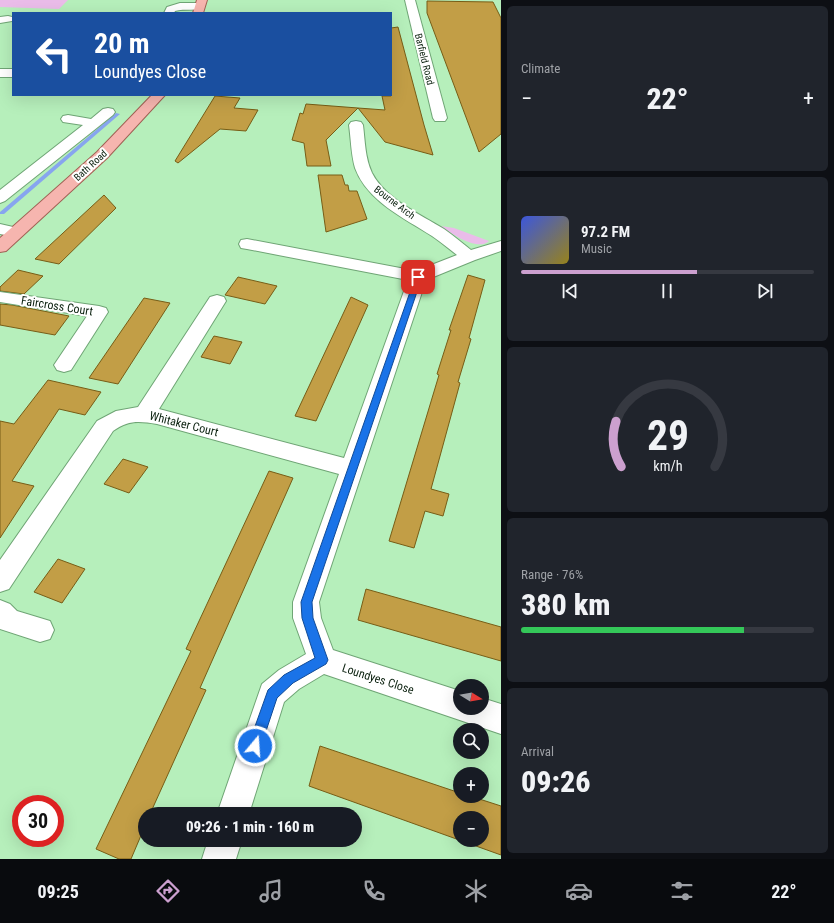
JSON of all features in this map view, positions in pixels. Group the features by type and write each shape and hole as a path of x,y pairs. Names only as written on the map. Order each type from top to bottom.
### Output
{"main road":[{"name":"Bath Road","path":"0,246 110,147 140,117 158,96"}],"street":[{"name":"Barfield Road","path":"410,0 439,124"},
{"path":"170,12 171,9 176,7 200,6"},
{"path":"0,72 12,73"},
{"path":"0,198 108,112"},
{"path":"68,119 93,123"},
{"name":"Bourne Arch","path":"356,125 362,166 365,175 372,184 402,210 442,236 469,256"},
{"path":"0,229 16,232"},
{"path":"247,244 418,277 469,256 501,246"},
{"path":"235,807 272,694 289,679 322,660 307,618 306,602 418,277"},
{"name":"Faircross Court","path":"0,297 99,312 64,365"},
{"path":"144,414 217,301"},
{"name":"Whitaker Court","path":"0,581 104,426 114,418 144,414 157,416 352,469"},
{"path":"0,612 8,620 40,630"},
{"name":"Loundyes Close","path":"322,660 453,704"},
{"path":"489,715 501,719"},
{"path":"219,859 223,847"}],"shaded area":[{"path":"0,0 68,0 59,9 0,7"},
{"path":"441,226 454,228 489,241 484,244 471,243 457,237"}],"building":[{"path":"427,1 493,2 501,18 501,134 479,152 427,13"},
{"path":"398,27 433,155 385,142 358,108 385,110 382,96 392,96 392,28"},
{"path":"215,96 240,98 234,108 258,110 246,131 220,129 178,163 175,161"},
{"path":"306,104 358,108 326,140 331,166 307,166 304,143 292,140 300,113 303,114"},
{"path":"318,175 342,175 345,185 348,185 349,191 357,191 367,219 326,232"},
{"path":"104,195 116,208 59,264 35,259"},
{"path":"18,270 43,276 24,294 0,291 0,287"},
{"path":"468,275 485,280 469,338 471,339 458,382 460,383 431,489 449,494 443,516 425,511 414,548 389,541 439,375 437,374 451,330 449,330"},
{"path":"238,277 277,286 265,304 225,295"},
{"path":"351,297 368,305 316,421 295,416"},
{"path":"144,298 170,303 118,384 89,378"},
{"path":"0,304 69,316 55,335 0,325"},
{"path":"214,336 242,342 230,364 201,357"},
{"path":"48,380 101,392 85,415 59,409 12,481 34,486 0,538 0,421 14,424"},
{"path":"123,459 148,467 129,493 104,484"},
{"path":"269,471 293,478 200,688 206,690 153,807 138,807 138,842 131,859 119,859 96,849 191,651 186,649"},
{"path":"58,559 85,569 62,603 34,592"},
{"path":"366,589 501,627 501,661 358,620"},
{"path":"320,746 453,791 453,803 489,802 501,806 501,855 479,847 489,847 489,811 453,811 453,838 309,786"}],"waterway":[{"path":"2,213 118,114"}],"route":[{"path":"255,746 272,694 279,686 289,679 322,660 307,618 306,602 418,277"}]}
